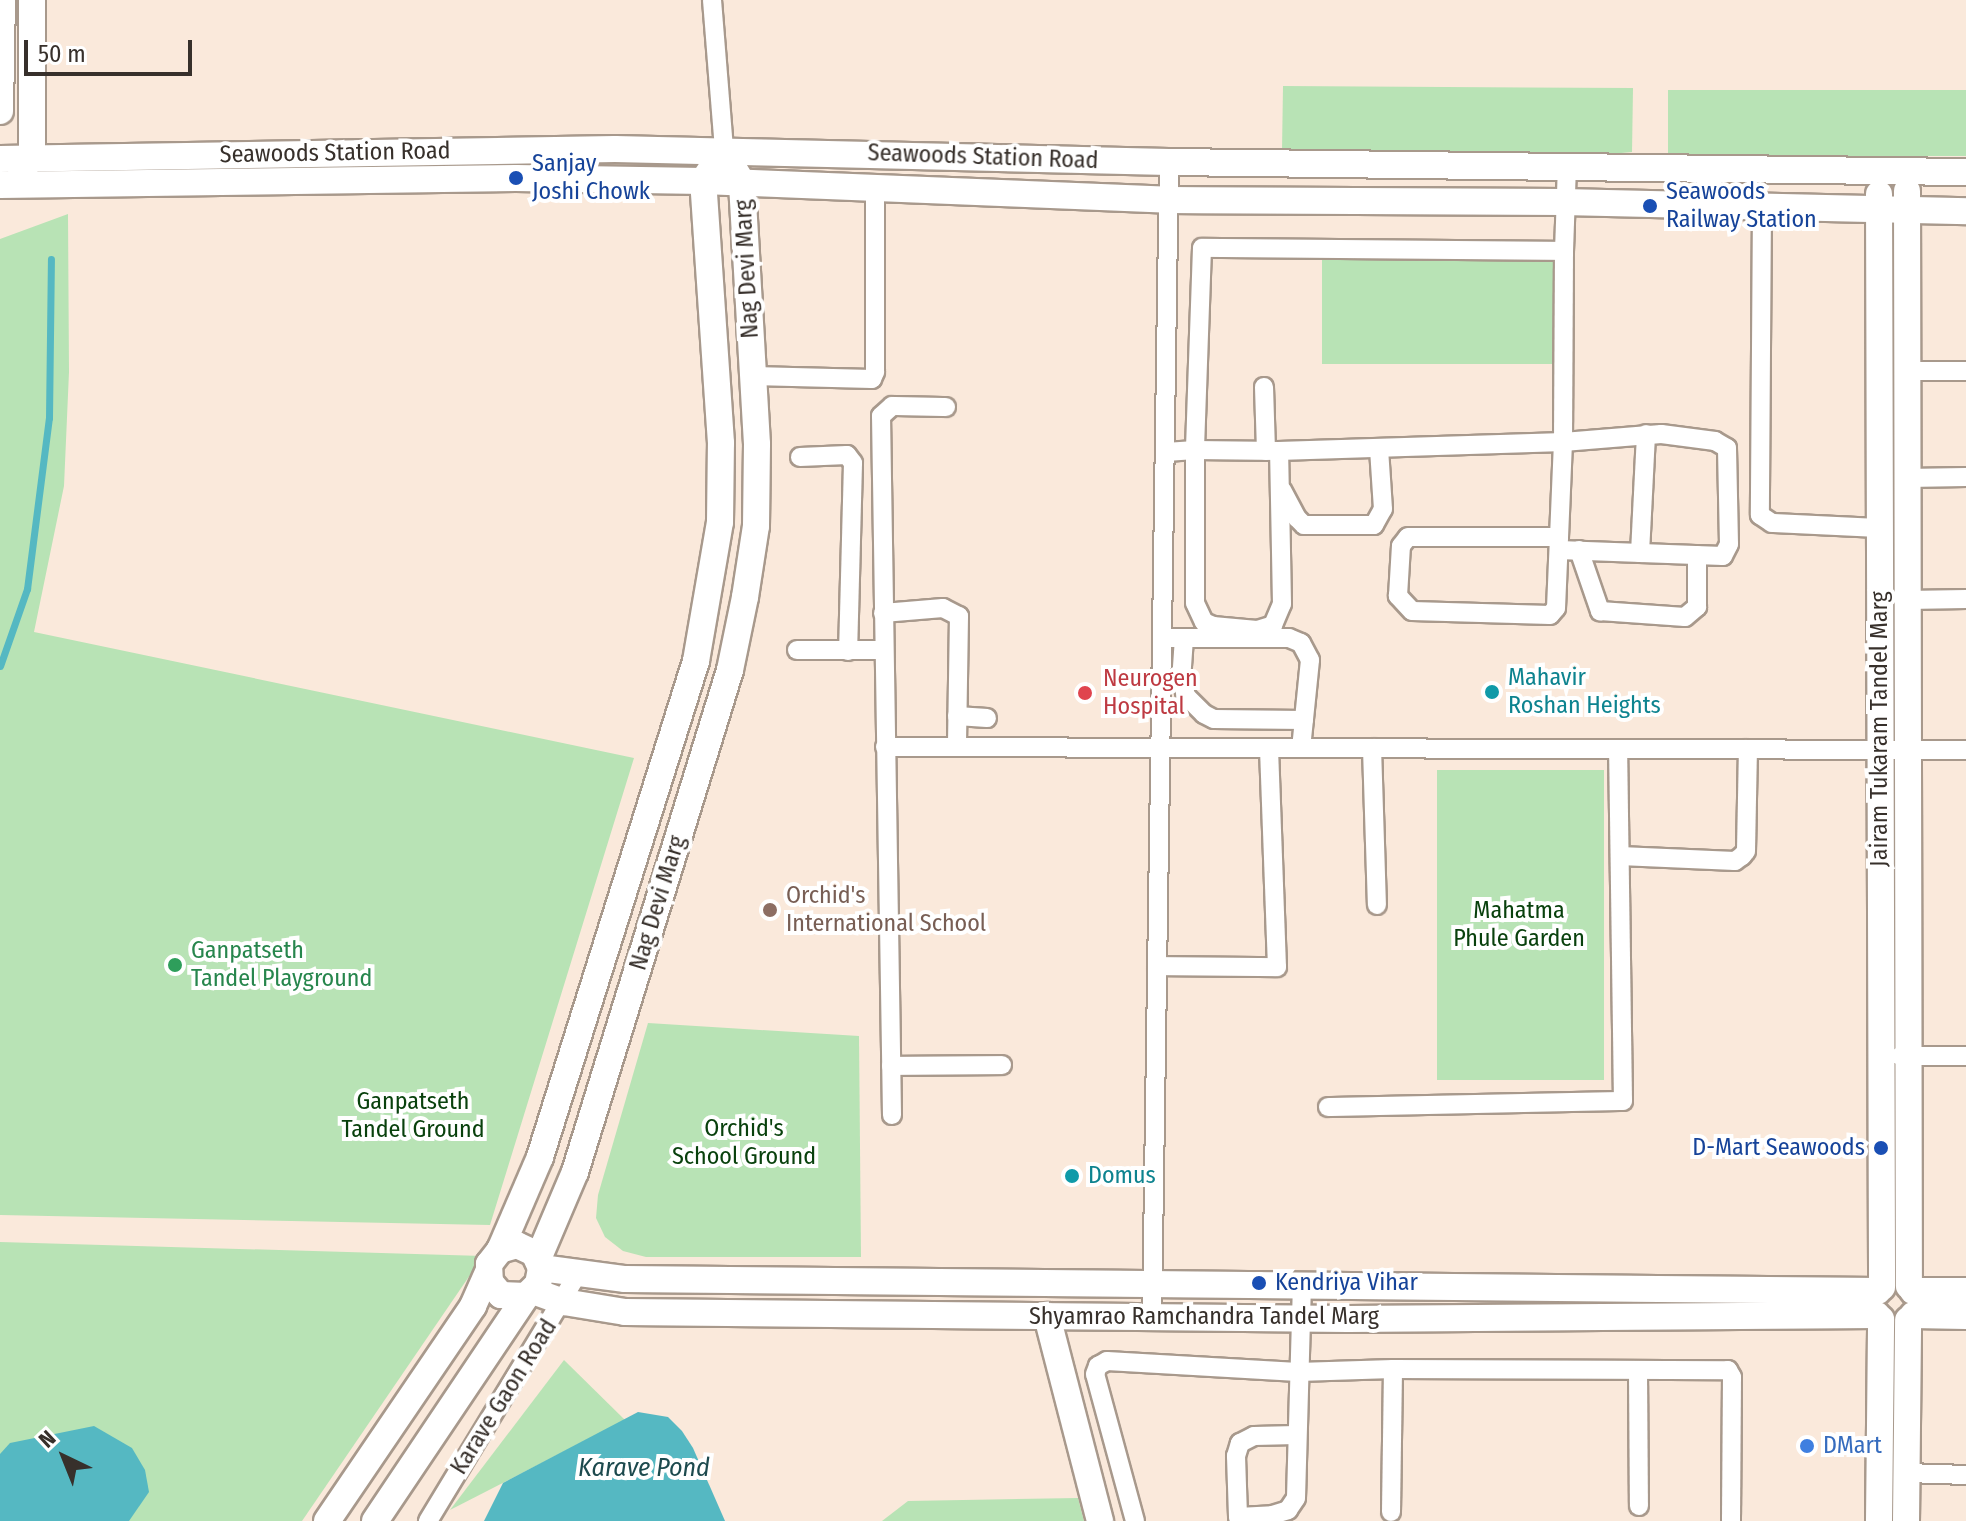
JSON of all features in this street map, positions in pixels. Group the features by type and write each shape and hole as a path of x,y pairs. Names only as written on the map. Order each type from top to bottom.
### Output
{"main road":[{"path":"0,111 2,0"},
{"path":"3,180 32,158 32,0"},
{"name":"Seawoods Station Road","path":"0,159 615,149 1169,162 1966,172"},
{"name":"Nag Devi Marg","path":"375,1521 534,1278 575,1172 730,670 756,526 753,376 742,182 724,150 703,181 721,443 720,522 696,661 540,1157 500,1250 489,1264 488,1273"},
{"name":"Jairam Tukaram Tandel Marg","path":"1879,171 1879,1521"},
{"name":"Jairam Tukaram Tandel Marg","path":"1906,1521 1911,1303 1907,171"},
{"name":"Seawoods Station Road","path":"3,180 516,178 742,182 1169,200 1565,202 1966,211"},
{"path":"488,1273 490,1282 501,1295 534,1278 517,1245 500,1250"},
{"name":"Shyamrao Ramchandra Tandel Marg","path":"534,1278 579,1272 625,1279 1302,1283 1880,1303"},
{"path":"327,1521 473,1306 488,1273"},
{"name":"Shyamrao Ramchandra Tandel Marg","path":"534,1278 564,1302 625,1312 1301,1318 1880,1303"},
{"path":"1966,1291 1911,1303 1895,1325 1880,1303 1895,1282 1911,1303 1966,1316"},
{"path":"1047,1316 1100,1521"}],"street":[{"path":"712,0 724,150"},
{"path":"1152,1317 1169,162"},
{"path":"1166,452 1563,442 1646,434 1715,441 1727,448 1728,551 1723,556 1579,550 1559,544 1408,537 1401,546 1398,596 1412,611 1550,615 1556,608 1559,544 1563,442 1567,167"},
{"path":"753,376 872,379 875,372 875,188"},
{"path":"1762,206 1760,515 1772,523 1880,528"},
{"path":"1264,387 1272,451 1280,484 1282,604 1273,625 1257,630 1213,626 1204,622 1195,603 1195,450 1202,248 1564,251"},
{"path":"1906,371 1966,371"},
{"path":"892,1115 881,416 892,406 946,407"},
{"path":"1640,553 1646,434"},
{"path":"1280,484 1297,518 1304,525 1374,525 1383,509 1379,448"},
{"path":"800,457 847,455 853,463 848,651"},
{"path":"853,463 882,462"},
{"path":"1907,478 1966,477"},
{"path":"1579,550 1593,601 1600,611 1685,617 1697,607 1697,555"},
{"path":"1907,600 1966,599"},
{"path":"883,613 943,608 959,616 957,747"},
{"path":"1162,638 1289,638 1301,643 1310,660 1301,748"},
{"path":"1184,638 1181,677 1186,696 1204,714 1214,719 1304,720"},
{"path":"797,650 884,650"},
{"path":"957,716 987,718"},
{"path":"885,747 1966,750"},
{"path":"1157,966 1277,967 1269,748"},
{"path":"1372,748 1377,905"},
{"path":"1328,1107 1623,1101 1618,749"},
{"path":"1620,856 1735,861 1742,856 1746,851 1748,749"},
{"path":"1881,1056 1966,1056"},
{"path":"891,1066 1002,1065"},
{"name":"Karave Gaon Road","path":"428,1521 564,1302 579,1272"},
{"path":"1296,1435 1254,1436 1240,1443 1236,1456 1238,1517 1272,1515 1288,1510 1296,1498 1302,1283"},
{"path":"1135,1521 1095,1374 1098,1366 1107,1361 1298,1372 1393,1369 1728,1370 1732,1377 1731,1521"},
{"path":"1391,1512 1393,1369"},
{"path":"1638,1371 1639,1506"},
{"path":"1907,1469 1966,1467"},
{"path":"1907,1469 1966,1475"}],"green space":[{"path":"1283,86 1633,88 1632,152 1600,155 1282,151"},
{"path":"1668,90 1966,90 1966,156 1668,156"},
{"name":"Ganpatseth Tandel Ground","path":"68,214 69,372 64,486 34,632 634,758 490,1225 0,1215 0,239"},
{"path":"1322,258 1553,258 1553,364 1322,364"},
{"name":"Mahatma Phule Garden","path":"1437,770 1604,770 1604,1080 1437,1080"},
{"name":"Orchid's School Ground","path":"648,1023 859,1036 861,1257 646,1257 623,1251 605,1237 596,1218 598,1195"},
{"path":"0,1242 483,1256 302,1521 0,1521"},
{"path":"564,1360 625,1420 450,1510"},
{"path":"1078,1498 1084,1521 882,1521 908,1501"}],"water":[{"name":"Karave Pond","path":"638,1412 668,1417 682,1431 693,1448 725,1521 484,1521 503,1483"},
{"path":"94,1426 132,1448 145,1470 149,1492 129,1521 0,1521 0,1454 10,1443"}],"waterway":[{"path":"0,666 27,589 49,418 51,259"}],"place":[{"name":"Sanjay Joshi Chowk","path":"516,178"},
{"name":"Seawoods Railway Station","path":"1650,206"},
{"name":"Mahavir Roshan Heights","path":"1492,692"},
{"name":"Neurogen Hospital","path":"1085,693"},
{"name":"Orchid's International School","path":"770,910"},
{"name":"Ganpatseth Tandel Playground","path":"175,965"},
{"name":"D-Mart Seawoods","path":"1881,1148"},
{"name":"Domus","path":"1072,1176"},
{"name":"Kendriya Vihar","path":"1259,1283"},
{"name":"DMart","path":"1807,1446"}]}
